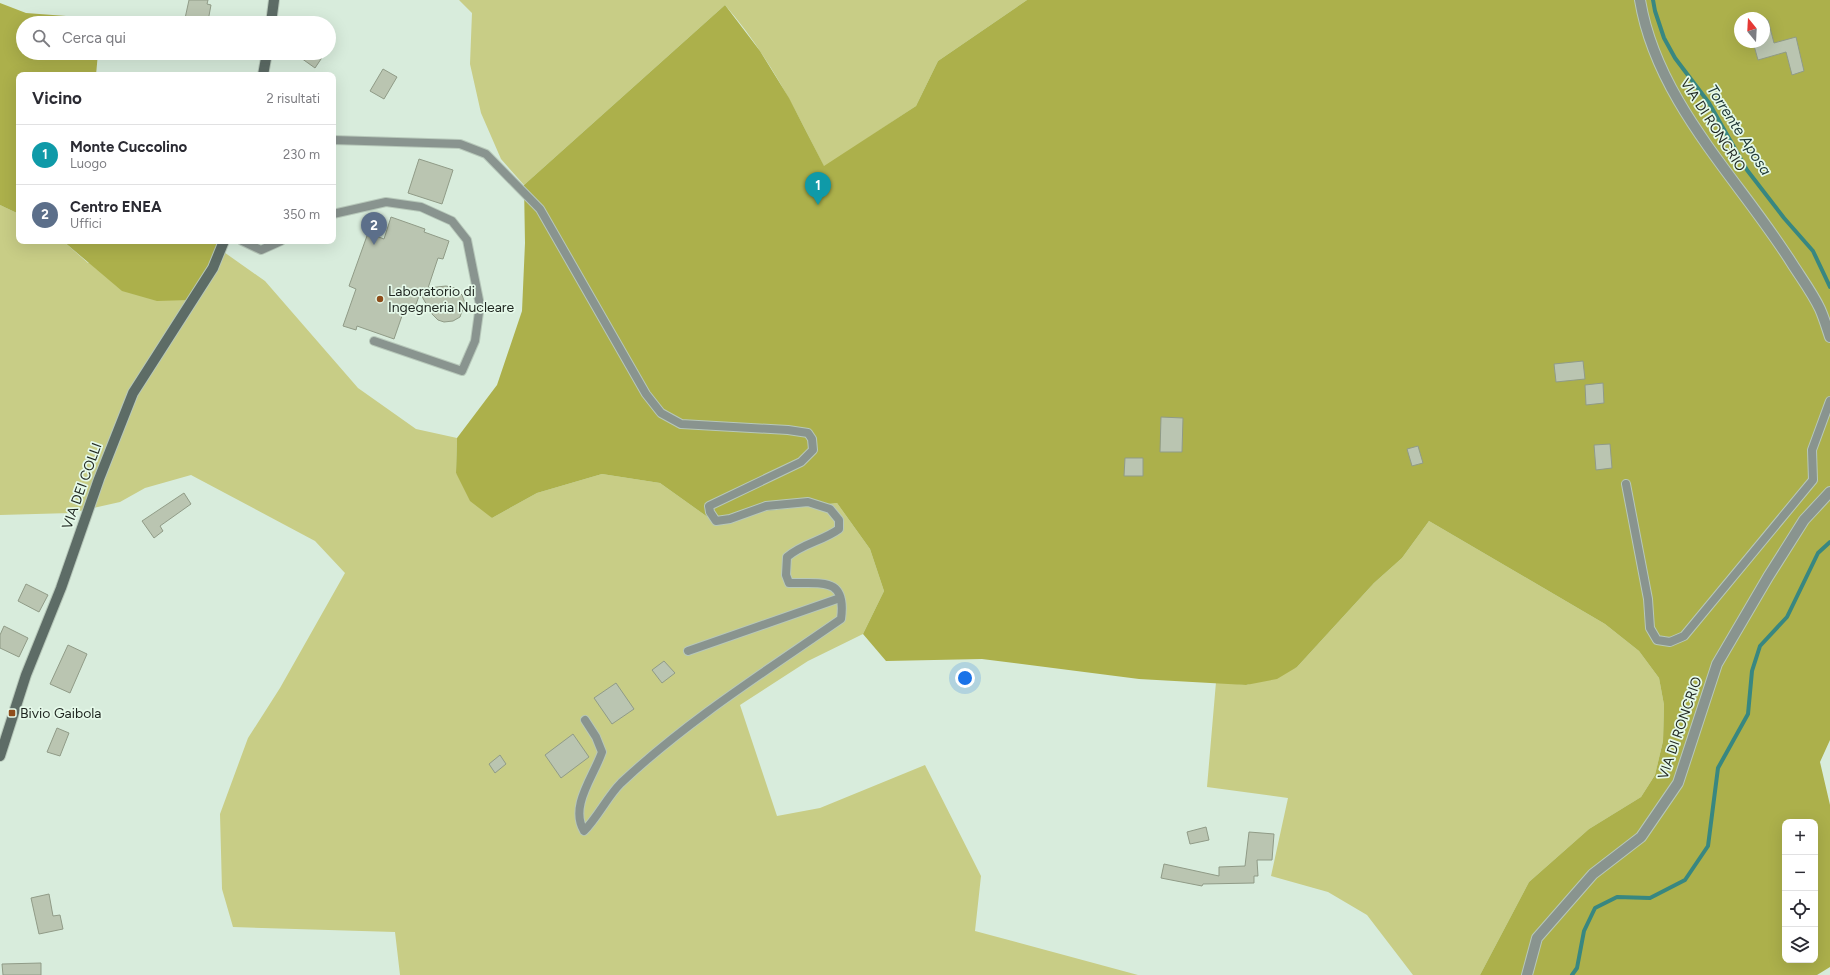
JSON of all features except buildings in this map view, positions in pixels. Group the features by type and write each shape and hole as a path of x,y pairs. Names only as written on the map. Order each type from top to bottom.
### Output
{"main road":[{"path":"272,16 274,0"},
{"path":"264,72 266,60"},
{"name":"VIA DEI COLLI","path":"0,756 26,675 61,588 99,479 133,392 214,268 223,244"}],"street":[{"name":"VIA DI RONCRIO","path":"1640,0 1652,46 1670,86 1725,172 1776,238 1820,308 1830,338"},
{"name":"VIA DI RONCRIO","path":"1527,975 1537,938 1593,874 1641,837 1678,783 1717,664 1768,577 1804,520 1830,492"}],"lane":[{"path":"336,140 460,144 486,154 540,209 642,388 661,414 681,424 788,430 808,433 812,439 813,450 801,462 709,506 710,512 716,520 730,519 766,506 808,502 830,510 839,520 839,528 828,537 797,548 787,557 786,575 790,583 830,584 837,590 843,605 841,619 722,700 666,742 620,785 584,831 579,823 582,797 602,752 596,736 585,720"},
{"path":"336,213 386,202 421,207 452,221 467,240 480,306 475,341 462,371 374,341"},
{"path":"248,244 261,250 274,244"},
{"path":"1626,484 1648,599 1650,628 1657,640 1670,642 1684,636 1813,480 1812,450 1830,401"},
{"path":"688,650 840,598"}],"green space":[{"path":"459,0 1027,0 938,61 916,106 824,167 803,124 780,83 740,23 725,5 524,185 501,159 481,113 470,64 472,13"},
{"path":"0,205 16,213 16,244 66,244 88,263 221,250 265,281 358,388 416,429 457,438 456,473 492,518 537,493 602,474 660,483 709,518 837,503 870,549 884,591 863,634 808,661 740,705 777,816 820,808 925,765 981,876 975,931 1138,975 400,975 395,932 233,927 222,889 220,814 248,738 280,688 345,573 315,541 191,475 145,488 120,502 71,513 0,515"},
{"path":"1429,521 1605,624 1639,651 1659,678 1664,705 1663,741 1655,775 1641,797 1589,829 1529,882 1480,975 1413,975 1367,915 1328,892 1271,876 1288,798 1207,787 1216,682 1247,685 1297,667 1374,583 1402,558"}],"shaded area":[{"path":"1027,0 1830,0 1830,740 1820,762 1830,805 1830,967 1817,975 1480,975 1529,882 1589,829 1641,797 1655,775 1663,741 1664,705 1659,678 1639,651 1605,624 1429,521 1402,558 1374,583 1297,667 1277,679 1246,685 1139,679 982,659 886,661 863,634 884,591 870,549 837,503 709,518 660,483 602,474 537,493 492,518 470,501 456,473 457,438 497,385 522,311 525,243 524,185 725,5 760,51 789,98 824,166 916,106 938,61"},
{"path":"0,3 26,13 66,16 16,16 16,60 97,60 96,72 16,72 16,213 0,205"},
{"path":"67,244 218,244 221,250 189,300 157,301 122,291"}],"waterway":[{"name":"Torrente Aposa","path":"1653,0 1664,38 1675,58 1709,103 1747,170 1784,218 1813,251 1830,287"},
{"name":"Torrente Aposa","path":"1572,975 1577,968 1584,931 1595,908 1617,897 1650,898 1685,880 1708,846 1718,768 1748,714 1752,671 1760,646 1787,617 1818,553 1830,542"}],"place":[{"name":"Monte Cuccolino","path":"818,205"},
{"name":"Centro ENEA","path":"374,245"},
{"name":"Laboratorio di Ingegneria Nucleare","path":"380,299"},
{"name":"Bivio Gaibola","path":"12,713"}]}
